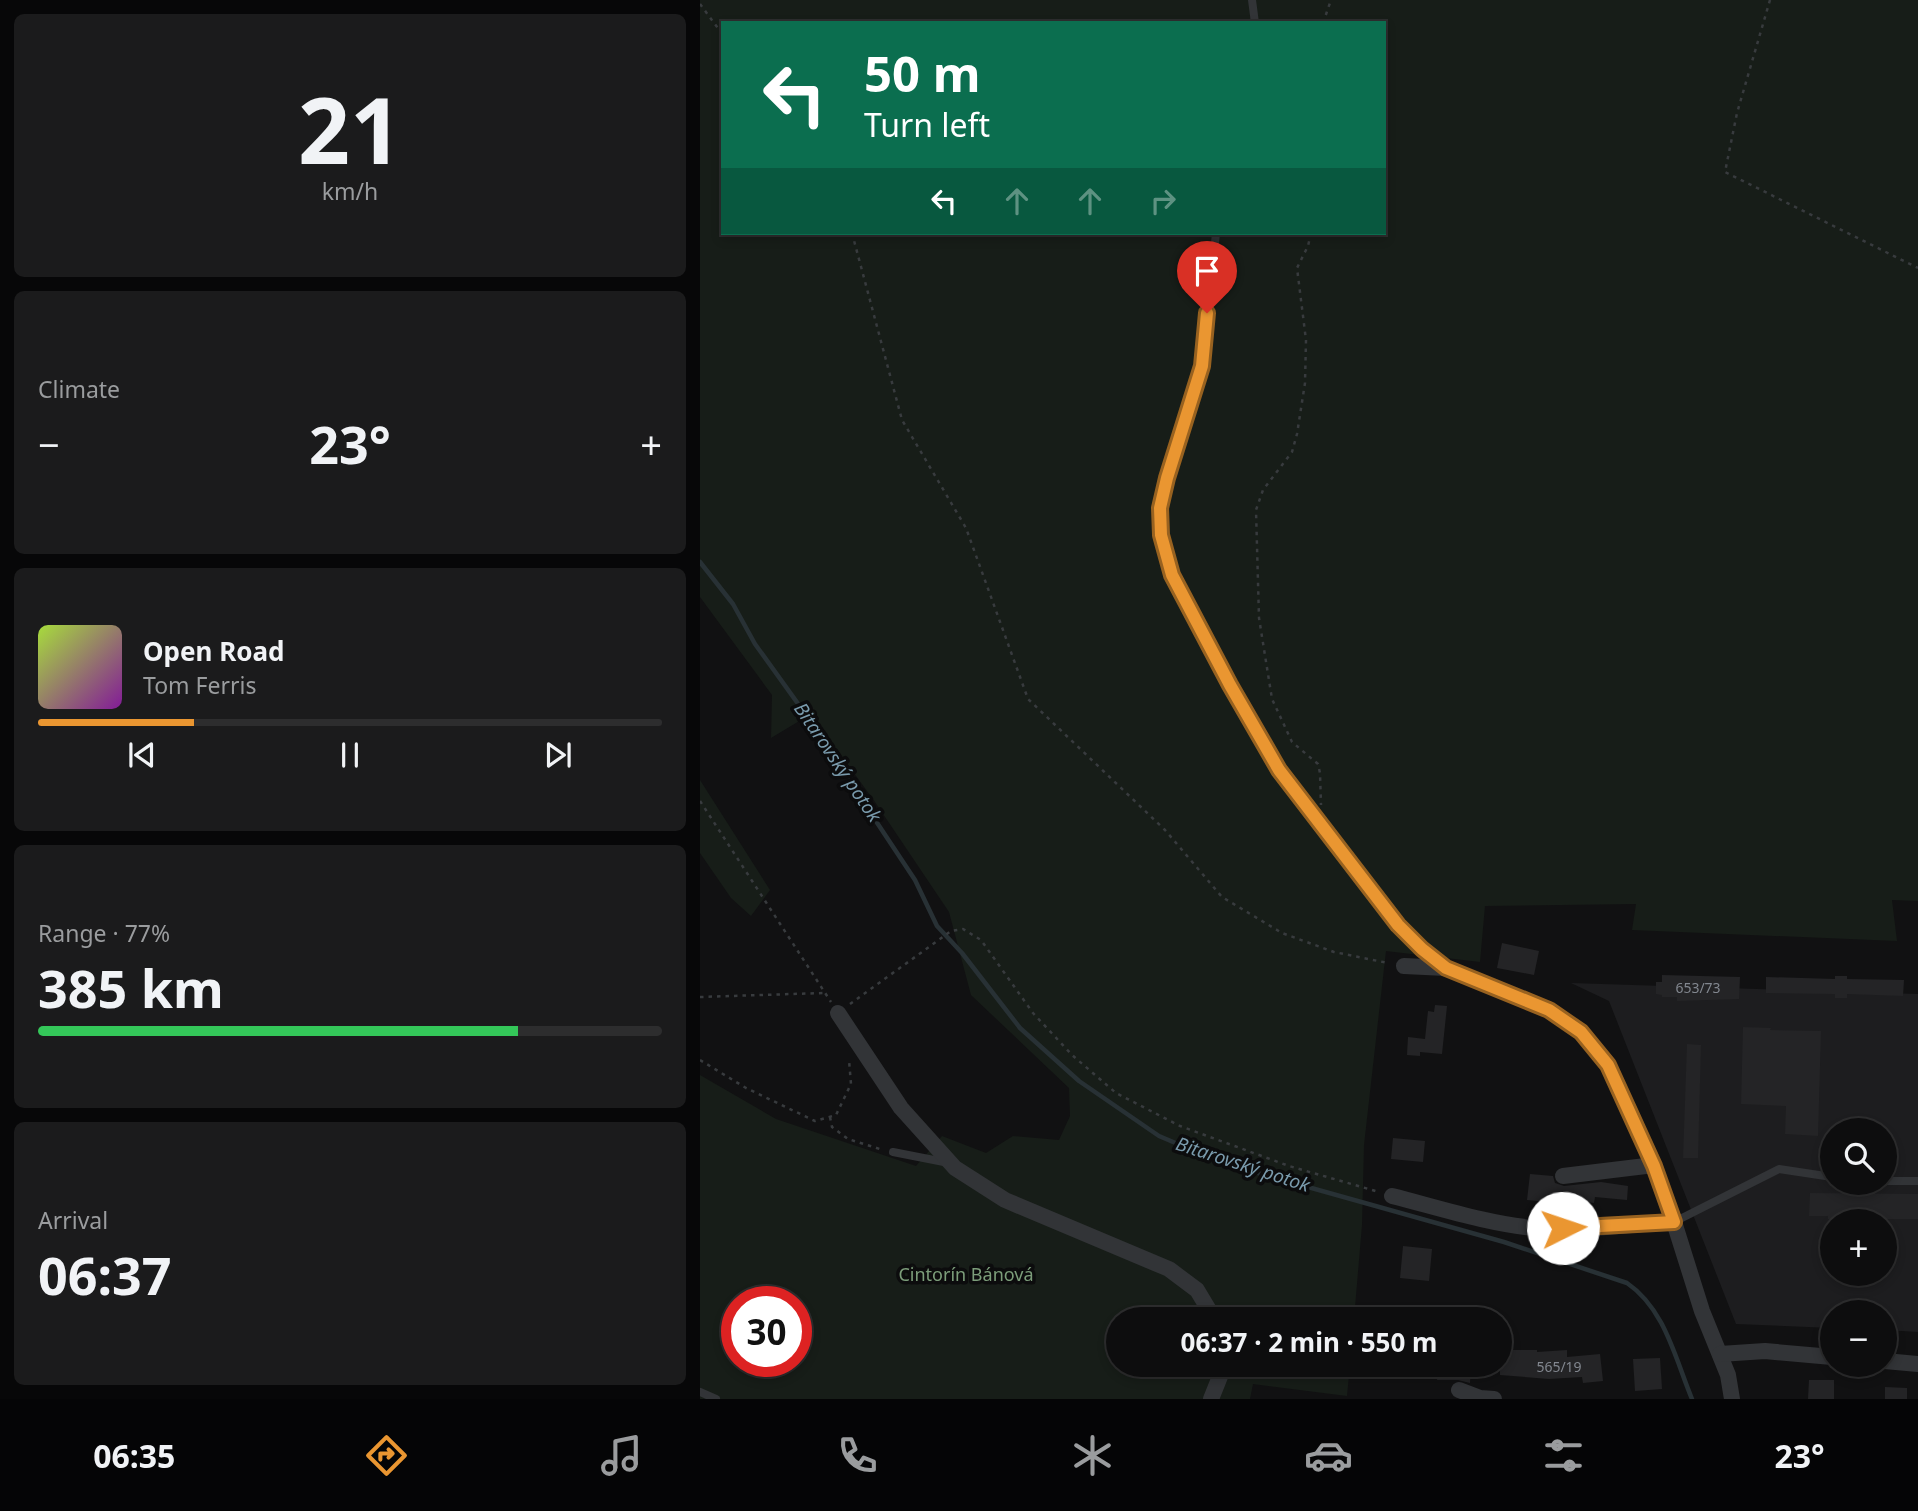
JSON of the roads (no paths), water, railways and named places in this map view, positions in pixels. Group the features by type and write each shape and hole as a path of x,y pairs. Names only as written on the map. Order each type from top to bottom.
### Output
{"street":[{"path":"1404,966 1446,968 1549,1010 1581,1032 1608,1065 1654,1166 1702,1311 1728,1375 1732,1399"},
{"path":"838,1013 901,1108 951,1163 1005,1200 1169,1269 1197,1290 1208,1307"},
{"path":"1563,1176 1654,1166"},
{"path":"1392,1196 1532,1228 1674,1222"},
{"path":"1720,1354 1765,1351 1820,1356"},
{"path":"1897,1362 1918,1364"},
{"path":"1211,1399 1220,1377"},
{"path":"1460,1390 1479,1398 1494,1399"}],"lane":[{"path":"1252,0 1255,21"},
{"path":"1216,235 1202,366 1160,508 1161,535 1172,575 1279,770 1398,925 1446,968"},
{"path":"893,1153 951,1163"},
{"path":"1674,1222 1779,1169 1820,1175"},
{"path":"1897,1181 1918,1181"},
{"path":"700,1392 716,1399"}],"waterway":[{"name":"Bitarovský potok","path":"700,562 733,604 755,644 850,776 858,794 915,880 937,926 962,953 1020,1028 1079,1081 1159,1136 1192,1150 1258,1173 1504,1242 1627,1283 1651,1306 1660,1320 1692,1399"}],"park label":[{"name":"Cintorín Bánová","path":"966,1275"}]}
